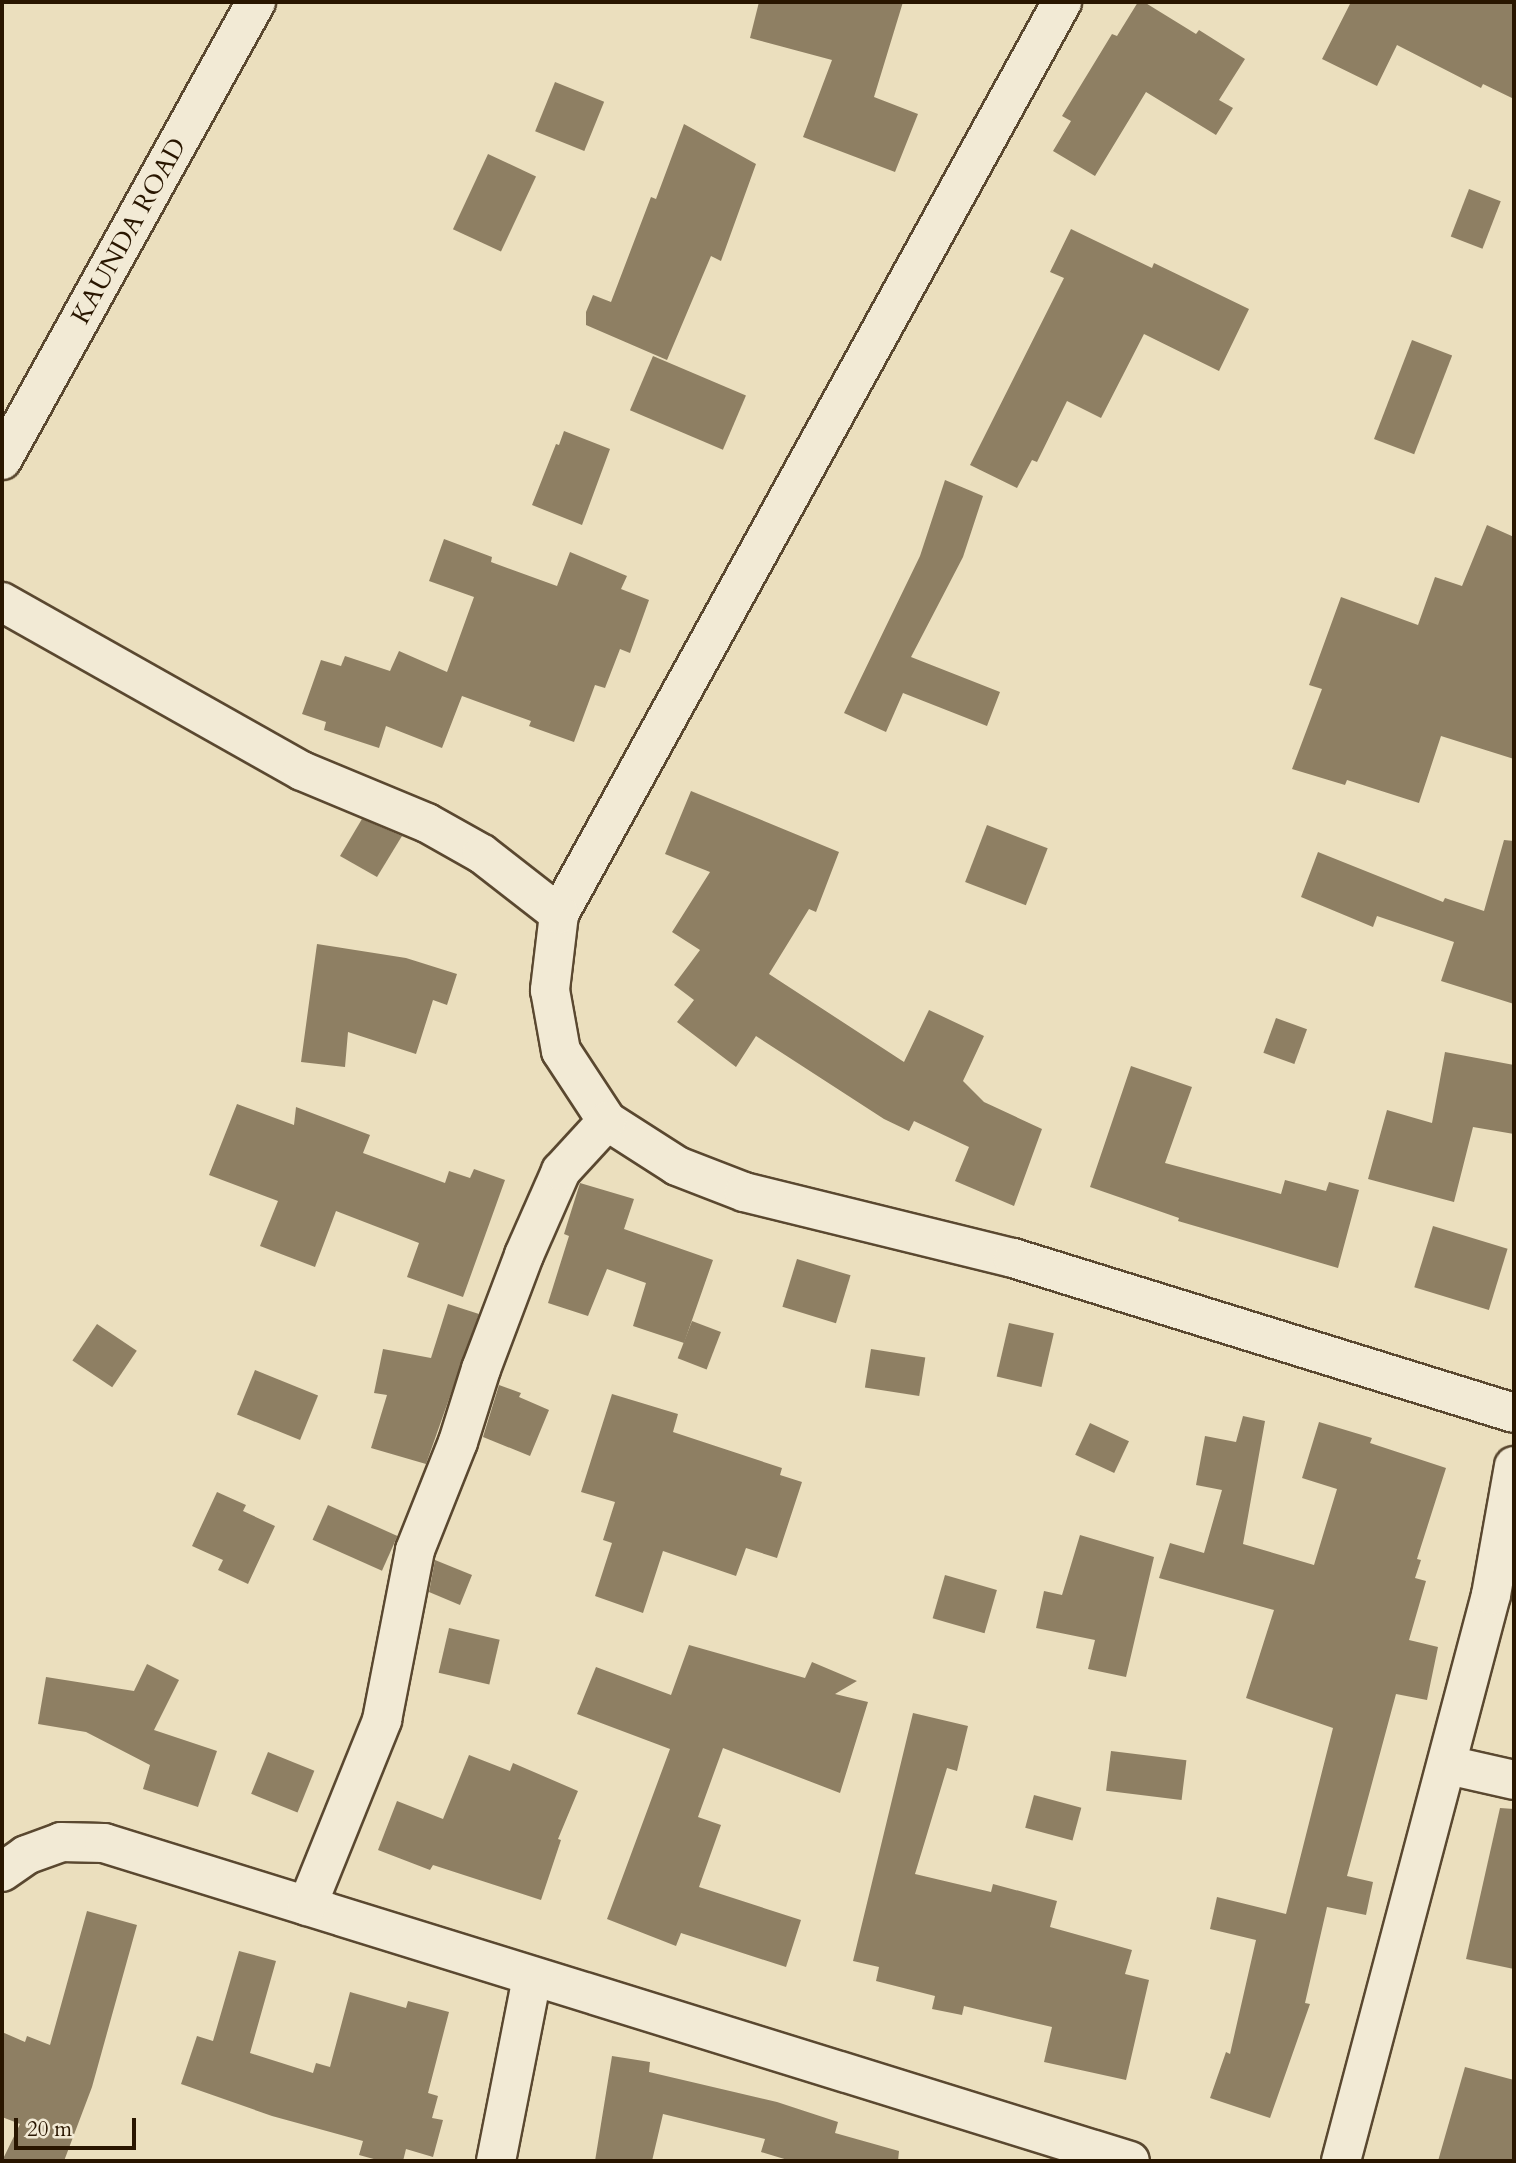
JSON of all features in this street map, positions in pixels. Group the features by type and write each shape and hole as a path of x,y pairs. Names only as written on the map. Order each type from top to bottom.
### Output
{"street":[{"name":"KAUNDA ROAD","path":"2,460 256,2"},
{"path":"1062,2 559,914 550,990 561,1051 607,1121 677,1166 744,1192 1013,1258 1514,1413"},
{"path":"2,602 302,771 427,823 482,854 559,914"},
{"path":"307,1906 382,1720 415,1550 458,1441 481,1369 519,1267 561,1171 607,1121"},
{"path":"1341,2161 1491,1595 1514,1466"},
{"path":"1448,1765 1514,1780"},
{"path":"2,1872 26,1855 61,1842 104,1843 532,1978 1130,2161"},
{"path":"496,2161 532,1978"}],"building":[{"path":"759,2 903,2 874,97 918,114 895,172 803,137 832,60 750,38"},
{"path":"1138,2 1144,2 1196,34 1199,30 1245,59 1219,100 1233,108 1216,135 1146,92 1095,176 1053,151 1071,121 1062,116 1112,34 1117,36"},
{"path":"1351,2 1514,2 1514,99 1483,84 1481,88 1397,45 1377,86 1322,59"},
{"path":"555,82 604,102 584,151 535,131"},
{"path":"684,124 756,164 721,261 711,256 667,360 586,325 586,312 593,295 611,302 651,197 656,199"},
{"path":"488,154 536,176 501,252 453,229"},
{"path":"1469,189 1501,201 1482,249 1451,237"},
{"path":"1071,229 1152,268 1154,263 1249,309 1219,371 1144,334 1101,418 1067,401 1037,462 1032,460 1017,488 970,465 1064,278 1050,272"},
{"path":"1412,340 1452,355 1414,454 1374,439"},
{"path":"653,356 746,395 723,450 630,410"},
{"path":"564,431 610,449 582,525 532,505 556,444 559,445"},
{"path":"945,480 983,496 963,557 911,657 1000,692 987,726 903,693 886,732 844,713 920,556"},
{"path":"1487,525 1514,537 1514,759 1441,736 1419,803 1347,780 1345,785 1292,769 1322,689 1309,685 1341,597 1418,625 1435,577 1462,586"},
{"path":"444,539 492,557 491,562 557,586 570,552 627,576 621,589 649,600 630,653 620,649 605,688 595,685 574,742 529,726 531,721 462,696 442,748 386,726 379,748 324,730 326,722 302,714 321,660 341,666 345,656 390,671 399,651 447,672 474,597 429,581"},
{"path":"691,791 839,852 816,912 809,909 769,974 904,1062 929,1010 984,1036 963,1081 984,1102 1042,1129 1014,1206 955,1181 969,1147 914,1121 909,1131 884,1119 756,1036 736,1067 677,1022 694,1000 674,985 700,950 672,932 710,872 665,854"},
{"path":"362,819 402,836 377,877 340,856"},
{"path":"987,825 1048,848 1026,905 965,882"},
{"path":"1504,840 1514,841 1514,1004 1441,981 1454,942 1377,916 1373,927 1301,897 1318,852 1443,902 1445,898 1484,911"},
{"path":"317,944 406,958 457,974 447,1005 433,1000 416,1054 348,1032 345,1067 301,1062"},
{"path":"1276,1018 1307,1029 1294,1064 1263,1053"},
{"path":"1445,1052 1514,1065 1514,1134 1473,1127 1454,1202 1368,1179 1387,1110 1432,1123"},
{"path":"1131,1066 1192,1087 1165,1163 1281,1194 1285,1180 1326,1191 1329,1182 1359,1190 1338,1268 1178,1221 1179,1218 1090,1187"},
{"path":"237,1104 294,1125 296,1107 370,1135 363,1153 445,1183 449,1171 470,1178 474,1169 505,1180 463,1297 407,1277 419,1243 336,1211 315,1267 260,1246 278,1201 209,1175"},
{"path":"580,1183 634,1199 624,1229 713,1260 684,1343 633,1326 646,1283 607,1269 588,1316 548,1303 569,1236 564,1234"},
{"path":"1433,1226 1508,1249 1489,1310 1414,1287"},
{"path":"797,1259 851,1275 836,1323 782,1307"},
{"path":"448,1304 479,1314 426,1464 371,1448 387,1395 374,1393 383,1349 431,1358"},
{"path":"692,1321 721,1332 707,1369 678,1358"},
{"path":"1009,1323 1054,1333 1041,1387 997,1377"},
{"path":"97,1324 137,1351 112,1387 72,1360"},
{"path":"871,1349 925,1358 919,1396 865,1388"},
{"path":"255,1370 318,1395 300,1440 237,1415"},
{"path":"499,1385 521,1393 519,1397 549,1410 530,1456 483,1437"},
{"path":"612,1394 678,1414 673,1432 782,1468 780,1475 802,1482 777,1558 746,1548 736,1576 663,1551 643,1613 595,1596 612,1543 603,1540 615,1502 581,1492"},
{"path":"1243,1416 1265,1421 1243,1544 1314,1565 1337,1489 1302,1478 1319,1422 1372,1438 1370,1443 1446,1468 1417,1559 1421,1560 1415,1578 1426,1581 1409,1640 1438,1647 1427,1700 1396,1694 1347,1876 1373,1882 1366,1915 1327,1907 1305,2003 1310,2004 1270,2118 1210,2098 1226,2052 1230,2054 1256,1940 1210,1929 1217,1897 1286,1914 1333,1728 1246,1698 1274,1610 1159,1578 1170,1543 1204,1553 1222,1490 1196,1485 1205,1436 1236,1442"},
{"path":"1090,1423 1129,1441 1114,1473 1075,1455"},
{"path":"217,1492 246,1505 243,1511 275,1526 248,1584 218,1570 223,1560 192,1546"},
{"path":"328,1505 397,1536 382,1571 313,1540"},
{"path":"1080,1535 1154,1557 1126,1677 1088,1669 1095,1640 1036,1628 1044,1591 1062,1595"},
{"path":"435,1560 472,1575 460,1605 429,1592"},
{"path":"945,1575 997,1590 985,1633 933,1618"},
{"path":"449,1628 500,1640 489,1685 439,1673"},
{"path":"689,1645 805,1678 812,1662 857,1681 835,1694 868,1702 840,1793 723,1748 698,1817 721,1825 699,1887 801,1920 786,1967 681,1933 676,1946 607,1919 670,1749 577,1714 596,1667 671,1695"},
{"path":"147,1664 179,1680 154,1730 217,1751 198,1807 143,1789 150,1765 86,1732 38,1724 46,1677 134,1691"},
{"path":"913,1713 968,1726 957,1771 947,1768 915,1874 991,1892 993,1884 1057,1901 1050,1927 1132,1950 1125,1974 1149,1980 1126,2080 1044,2062 1052,2027 964,2006 962,2015 932,2009 935,1996 876,1981 879,1967 853,1961"},
{"path":"1111,1751 1186,1760 1182,1800 1106,1791"},
{"path":"268,1752 314,1771 298,1812 251,1794"},
{"path":"469,1755 510,1771 513,1763 578,1791 558,1839 561,1840 541,1900 433,1865 430,1870 378,1850 397,1801 443,1819"},
{"path":"1034,1795 1081,1808 1073,1841 1025,1828"},
{"path":"1500,1808 1514,1809 1514,1969 1466,1959"},
{"path":"87,1911 137,1925 92,2087 64,2161 2,2161 20,2124 2,2117 2,2032 25,2042 27,2036 50,2045"},
{"path":"239,1951 276,1961 250,2053 313,2073 316,2063 330,2067 350,1992 406,2008 408,2001 449,2012 428,2093 438,2096 432,2118 443,2120 433,2157 406,2149 403,2161 381,2161 359,2155 363,2141 272,2116 181,2084 197,2036 213,2041"},
{"path":"612,2056 650,2062 649,2072 777,2102 838,2122 835,2133 899,2151 898,2161 791,2161 761,2152 765,2139 663,2114 652,2161 595,2161"},
{"path":"1465,2067 1514,2080 1514,2161 1438,2161"}]}
